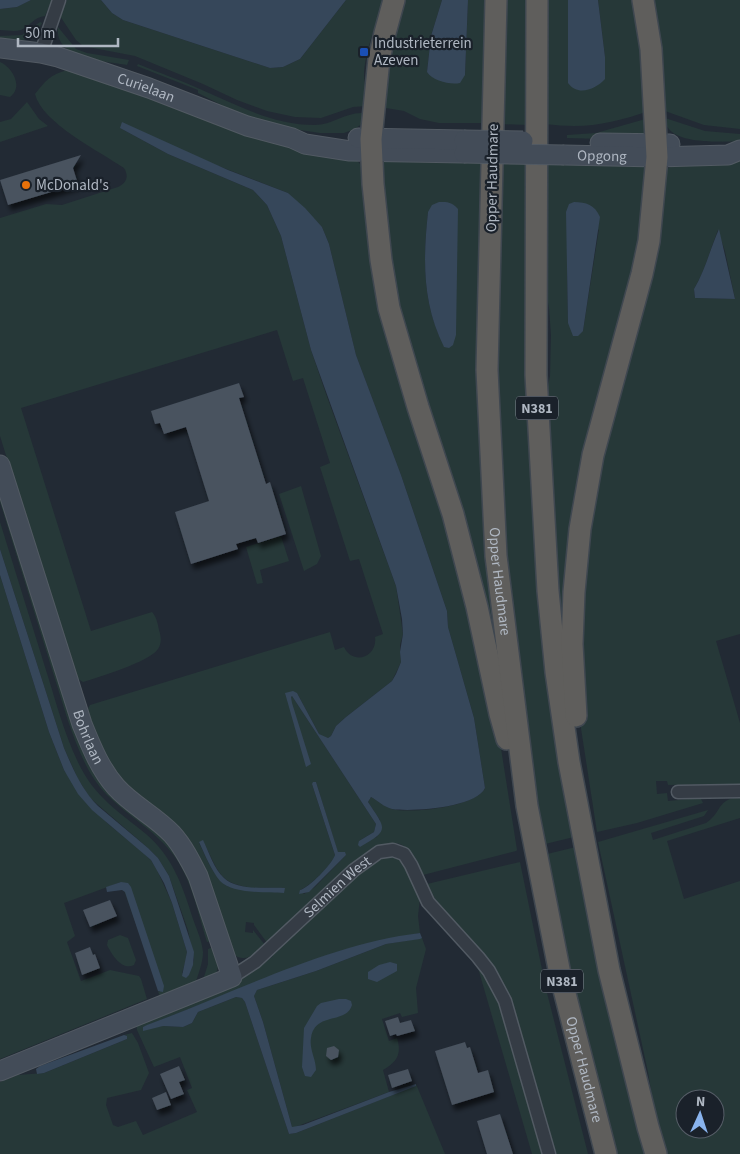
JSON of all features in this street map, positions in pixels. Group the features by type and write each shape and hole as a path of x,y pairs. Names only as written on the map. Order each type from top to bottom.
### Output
{"highway":[{"name":"N381","path":"394,0 379,59 371,145 381,260 389,308 453,514 477,607 500,714 526,806"},
{"name":"Opper Haudmare","path":"496,0 487,370 496,556 526,806 560,974 606,1154"},
{"name":"N381","path":"537,0 536,375 548,591 556,672 568,762 609,970 656,1154"},
{"name":"N381","path":"578,814 577,730 572,644 574,592 580,529 593,455 642,274 649,241 657,150 651,49 643,0"}],"main road":[{"name":"Curielaan","path":"0,48 41,53 119,77 247,126 292,138 305,144 350,151 371,145 464,146"},
{"name":"Opgong","path":"464,146 657,150 728,155 739,150"},
{"name":"Bohrlaan","path":"0,465 82,724 91,747 116,788 172,834 191,862 198,876 232,977"},
{"name":"Selmien West","path":"0,1071 232,977"}],"street":[{"path":"41,53 59,0"},
{"path":"678,792 740,791"},
{"name":"Selmien West","path":"232,977 255,962 354,870 386,850 393,850 404,854 412,864 428,902 489,971 505,1001 549,1154"}],"shaded area":[{"path":"31,0 52,0 45,16 38,18 21,30 0,30 0,9 17,7"},
{"path":"67,0 101,0 112,13 123,20 270,68 283,67 300,59 346,0 387,0 375,26 366,57 364,75 367,98 366,106 353,107 321,118 295,117 267,111 135,56 83,46 76,40 60,16"},
{"path":"399,0 442,0 431,36 427,72 465,75 468,0 486,0 483,123 439,123 420,119 404,111 380,107"},
{"path":"503,0 530,0 528,125 499,124"},
{"path":"546,0 568,0 568,83 605,57 598,0 638,0 651,110 624,119 599,124 573,126 545,124"},
{"path":"650,0 740,0 740,129 704,125 665,111 660,42"},
{"path":"40,22 42,23 38,30 24,40 0,41 0,36 22,35"},
{"path":"58,27 76,49 87,53 129,60 127,65 94,60 72,52 64,46 59,38"},
{"path":"0,62 9,68 15,78 16,88 10,97 0,95"},
{"path":"138,64 257,114 285,122 315,125 327,123 351,114 363,113 364,122 355,129 344,133 320,133 293,129 241,115 198,93 198,90 137,66"},
{"path":"72,69 357,160 365,171 433,471 500,742 516,851 423,875 420,874 410,852 406,848 401,844 387,844 377,848 268,944 254,923 246,922 245,932 253,933 253,930 265,945 246,958 241,958 232,953 208,887 109,766 86,712 90,705 330,632 335,650 344,647 353,656 364,657 373,650 375,637 383,634 359,559 350,561 320,467 330,463 303,378 293,381 277,330 21,408 91,631 152,612 157,620 161,642 153,654 123,669 83,682 75,677 0,436 0,218 46,204 62,205 118,187 126,179 126,174 124,168 60,126 40,105 35,94 54,75","holes":["120,128 288,193 322,227 329,244 356,355 401,475 447,611 448,627 474,718 485,788 479,795 469,800 442,808 427,810 392,809 371,797 368,802 380,820 377,837 359,841 374,832 376,824 292,696 290,697 289,692 297,693 319,734 328,738 336,726 346,717 392,681 401,662 400,645 403,634 396,586 311,350 281,236 267,205 253,190 168,154","316,782 338,853 346,855 315,887 304,894 300,890 320,875 335,855 312,784","202,841 219,872 225,878 240,886 253,887 229,887 223,883 211,867 199,843"]},
{"path":"27,102 39,119 48,126 0,142 0,122 11,119"},
{"path":"649,118 649,133 642,140 567,138 567,135 596,133"},
{"path":"665,118 705,131 740,134 740,142 684,138 667,127"},
{"path":"740,158 740,634 716,641 740,723 740,784 668,785 667,781 656,781 657,794 667,793 668,801 698,798 703,803 637,823 597,832 580,722 583,541 663,176 667,169 677,163","holes":["718,230 725,251 735,299 695,298 694,289"]},
{"path":"380,161 481,163 478,372 505,704 393,307","holes":["428,212 444,346 437,330 428,297 425,264"]},
{"path":"641,161 650,167 628,309 564,673 544,405 550,376 551,335 544,278 545,163","holes":["599,229 583,331 568,323 567,271"]},
{"path":"499,162 529,163 574,837 541,845 505,555 496,370"},
{"path":"0,484 74,721 152,825 186,865 212,941 207,942 189,884 172,853 157,837 107,795 94,779 83,760 68,721 0,502"},
{"path":"301,486 321,556 317,564 304,571 279,494"},
{"path":"0,522 60,714 83,773 107,802 146,834 163,852 176,873 185,895 203,952 195,985 161,1000 158,991 160,992 121,882 64,903 75,936 67,942 81,981 110,970 139,976 147,999 0,1059 0,575 49,732 64,770 107,823 151,860 172,903 187,952 182,973 189,974 194,960 188,930 169,876 158,858 90,798 78,779 64,748 0,549"},
{"path":"281,536 289,561 260,570 263,583 257,584 246,547"},
{"path":"740,797 740,818 667,841 684,899 740,881 740,1154 664,1154 659,1138 648,1072 598,842 708,810 704,816 651,833 653,840 706,823 715,815 723,803"},
{"path":"576,847 646,1154 612,1154 543,855"},
{"path":"390,853 403,860 420,898 418,916 420,933 369,943 328,955 143,1027 183,1027 192,1023 198,1012 236,997 242,998 245,1002 289,1134 296,1133 416,1084 445,1154 0,1154 0,1082 18,1075 44,1073 127,1039 127,1036 124,1035 132,1033 138,1043 149,1073 141,1090 107,1098 106,1105 113,1125 118,1127 136,1121 143,1135 197,1112 187,1090 192,1088 180,1057 154,1067 137,1030 136,1023 209,996 241,980 273,956 271,954 369,865"},
{"path":"520,862 546,989 588,1154 553,1154 519,1033 515,1012 499,976 436,901 427,884"},
{"path":"120,935 128,938 136,960 134,965 125,966 122,964 107,945 108,940"},
{"path":"422,938 426,949 416,988 418,1013 402,1017 400,1013 382,1019 389,1041 397,1038 399,1049 395,1061 383,1070 389,1092 292,1127 254,996 257,990 316,971 386,944"},
{"path":"214,947 219,964 216,974 203,980 208,964 208,949"},
{"path":"478,968 493,987 507,1025 543,1154 532,1154"}],"water":[{"path":"0,0 31,0 17,7 0,9"},
{"path":"101,0 346,0 300,59 283,67 270,68 123,20 112,13"},
{"path":"442,0 468,0 465,75 460,83 442,82 433,78 427,72 431,36"},
{"path":"568,0 598,0 605,57 605,79 597,86 582,91 577,90 568,83"},
{"path":"122,122 228,170 288,193 322,227 329,244 356,355 401,475 447,611 448,627 474,718 485,788 479,795 469,800 427,809 392,809 371,797 368,802 379,818 382,828 376,837 360,847 358,845 359,841 374,832 376,824 292,696 292,703 311,764 306,767 285,693 293,691 297,693 319,734 328,738 336,726 346,717 392,681 401,662 400,652 403,634 396,586 311,350 281,236 267,205 253,190 168,154 120,128"},
{"path":"439,202 450,203 458,209 456,335 453,345 449,348 444,347 437,330 428,297 426,281 425,247 428,212 432,205"},
{"path":"574,202 590,205 600,217 583,331 578,336 573,336 568,323 566,212 569,204"},
{"path":"719,229 735,299 695,298 694,289"},
{"path":"0,549 64,748 78,779 98,806 158,858 169,876 194,952 193,965 186,978 182,976 187,952 172,903 164,883 151,860 92,810 78,794 64,770 49,732 0,575"},
{"path":"316,782 338,852 345,852 346,855 309,892 299,894 300,890 309,885 325,870 335,855 312,784"},
{"path":"203,840 217,870 230,882 253,888 285,888 284,893 250,892 225,885 217,877 208,862 199,842"},
{"path":"121,882 128,883 131,887 164,986 163,992 158,991 125,892 122,890 107,892 106,887"},
{"path":"420,933 422,938 420,939 386,944 316,971 257,990 254,996 292,1127 303,1125 389,1092 416,1084 416,1086 296,1133 289,1134 245,1002 242,998 236,997 198,1012 192,1023 183,1027 163,1026 143,1031 143,1027 147,1025 282,971 351,948 385,939"},
{"path":"390,962 397,964 397,971 377,982 368,979 368,972 379,965"},
{"path":"339,999 351,1001 352,1005 344,1015 318,1024 314,1030 311,1042 316,1070 311,1077 305,1076 302,1067 304,1028 317,1006 321,1003"},
{"path":"124,1035 127,1036 127,1039 44,1073 37,1074 36,1069 40,1066"}],"building":[{"path":"81,155 73,168 78,184 8,205 0,180"},
{"path":"239,383 244,397 239,398 266,484 270,482 286,534 258,543 256,538 236,544 238,549 191,564 175,512 209,501 186,427 164,434 160,423 155,424 151,411"},
{"path":"110,900 117,916 90,927 83,910"},
{"path":"90,947 93,955 95,954 100,968 82,975 75,953"},
{"path":"398,1017 400,1023 411,1020 415,1031 390,1036 385,1021"},
{"path":"465,1042 467,1048 470,1047 478,1073 488,1070 494,1092 452,1105 435,1051"},
{"path":"334,1046 339,1050 338,1057 331,1060 326,1056 327,1048"},
{"path":"179,1066 185,1080 179,1082 184,1094 171,1099 160,1074"},
{"path":"408,1069 412,1081 392,1088 388,1075"},
{"path":"166,1092 171,1105 157,1110 152,1098"},
{"path":"500,1114 513,1154 487,1154 477,1121"}],"place":[{"name":"Industrieterrein Azeven","path":"364,52"},
{"name":"McDonald's","path":"26,185"}]}
